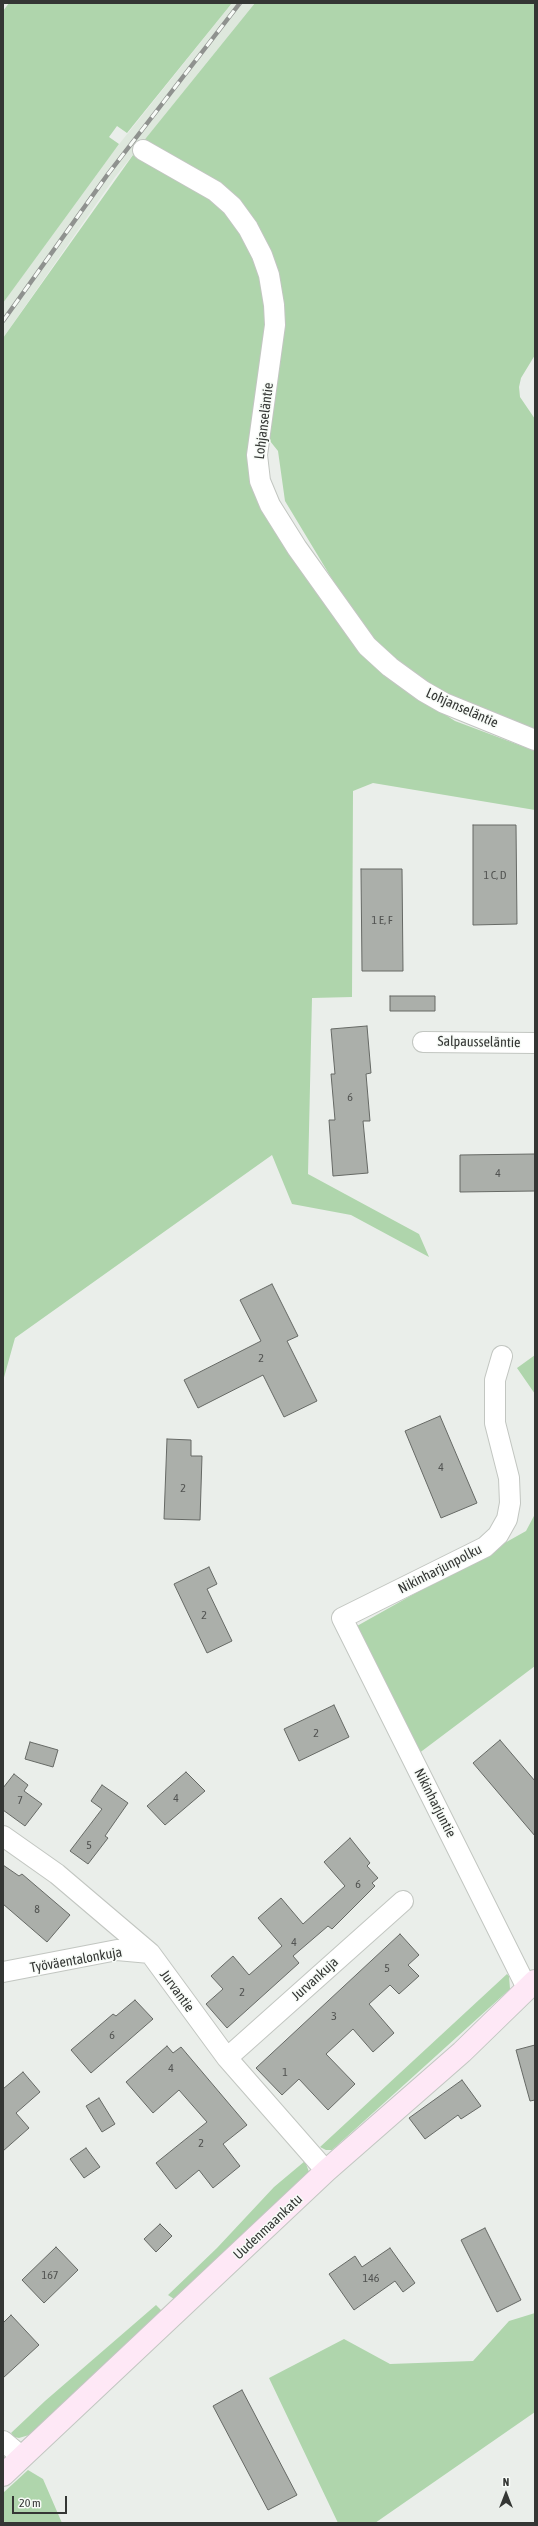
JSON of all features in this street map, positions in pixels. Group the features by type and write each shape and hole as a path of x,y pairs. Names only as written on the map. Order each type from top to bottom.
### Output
{"main road":[{"name":"Uudenmaankatu","path":"3,2475 326,2171 462,2052 531,1985"}],"street":[{"name":"Lohjanseläntie","path":"143,150 215,191 232,206 248,228 262,255 269,275 274,305 275,325 257,455 260,481 270,505 297,548 367,646 390,667 423,692 444,703 535,740"},
{"name":"Salpausseläntie","path":"423,1042 535,1043"},
{"name":"Nikinharjunpolku","path":"342,1618 484,1547 498,1535 507,1519 510,1503 509,1478 495,1423 495,1380 502,1356"},
{"name":"Nikinharjuntie","path":"342,1618 531,1985"},
{"name":"Jurvantie","path":"3,1836 57,1874 150,1953 227,2058 326,2171"},
{"name":"Jurvankuja","path":"227,2058 403,1901"},
{"name":"Työväentalonkuja","path":"3,1972 117,1950 150,1953"},
{"path":"3,2441 22,2457"}],"shaded area":[{"path":"232,3 255,3 115,177 3,338 3,303 104,163"}],"green space":[{"path":"9,3 232,3 127,133 117,126 109,137 119,144 3,303 3,11"},
{"path":"255,3 535,3 535,355 521,378 519,387 520,397 535,419 535,732 424,684 397,664 361,627 285,501 278,451 266,436 280,358 263,240 142,143"},
{"path":"133,155 191,185 224,209 242,232 260,272 265,302 265,345 258,499 392,680 455,721 535,751 535,810 373,783 353,791 352,997 312,998 308,1174 419,1234 429,1257 351,1215 292,1204 272,1155 15,1338 3,1381 3,338"},
{"path":"535,1355 535,1394 517,1368"},
{"path":"535,1514 535,1666 418,1754 357,1626 526,1531"},
{"path":"507,1974 509,1976 510,1989 332,2150 326,2150 320,2147"},
{"path":"305,2161 309,2172 174,2299 168,2295 217,2248 274,2187"},
{"path":"156,2305 162,2311 29,2435 19,2438 14,2437 11,2433 45,2401"},
{"path":"535,2313 535,2412 375,2523 338,2523 269,2378 344,2339 390,2364 473,2361 509,2321"},
{"path":"28,2470 43,2479 62,2523 3,2523 3,2493"}],"building":[{"path":"473,825 516,825 517,924 473,925"},
{"path":"361,869 402,869 403,971 362,971"},
{"path":"390,996 435,996 435,1011 390,1011"},
{"path":"367,1026 371,1073 366,1074 370,1121 363,1121 368,1173 333,1176 329,1120 335,1120 331,1074 335,1074 331,1029"},
{"path":"535,1154 535,1191 460,1192 460,1155"},
{"path":"272,1284 298,1336 287,1341 317,1401 284,1417 263,1375 198,1408 184,1380 261,1341 240,1300"},
{"path":"440,1416 477,1503 441,1518 405,1431"},
{"path":"167,1439 191,1440 191,1456 202,1456 200,1520 164,1519"},
{"path":"209,1567 217,1584 207,1589 232,1641 207,1653 174,1584"},
{"path":"334,1705 349,1737 299,1761 284,1729"},
{"path":"500,1740 535,1781 535,1836 473,1763"},
{"path":"30,1742 58,1750 53,1767 25,1759"},
{"path":"186,1772 205,1791 165,1825 147,1806"},
{"path":"14,1774 28,1785 24,1791 42,1804 25,1826 3,1810 3,1788"},
{"path":"102,1785 128,1803 105,1836 108,1838 88,1864 70,1851 102,1809 91,1801"},
{"path":"350,1838 370,1863 367,1866 378,1878 372,1883 375,1886 332,1929 328,1926 293,1956 299,1963 227,2028 206,2004 223,1989 211,1976 233,1956 249,1975 282,1946 258,1918 281,1898 303,1924 345,1886 324,1862"},
{"path":"3,1865 19,1876 22,1874 70,1915 47,1942 3,1904"},
{"path":"400,1934 419,1955 408,1965 419,1976 399,1994 390,1985 369,2004 394,2033 373,2052 353,2029 326,2054 355,2084 328,2110 299,2079 282,2095 256,2068"},
{"path":"135,2000 153,2019 91,2073 71,2050 113,2014 116,2016"},
{"path":"535,2045 535,2100 530,2101 516,2050"},
{"path":"167,2046 173,2053 181,2047 247,2125 223,2144 240,2166 213,2188 199,2170 176,2189 156,2163 207,2122 179,2090 153,2113 126,2082"},
{"path":"23,2072 40,2092 16,2113 29,2128 3,2151 3,2089"},
{"path":"462,2080 481,2106 461,2119 458,2115 425,2139 409,2118"},
{"path":"99,2098 115,2124 102,2132 86,2106"},
{"path":"86,2148 100,2167 84,2178 70,2159"},
{"path":"160,2224 172,2236 156,2252 144,2239"},
{"path":"485,2228 521,2300 497,2312 461,2240"},
{"path":"56,2247 78,2270 44,2303 22,2280"},
{"path":"390,2248 415,2283 403,2292 395,2281 354,2310 329,2274 355,2256 362,2267"},
{"path":"11,2315 39,2345 3,2378 3,2323"},
{"path":"242,2390 297,2495 268,2510 213,2406"}],"railway":[{"path":"3,321 108,174 240,3"}]}
